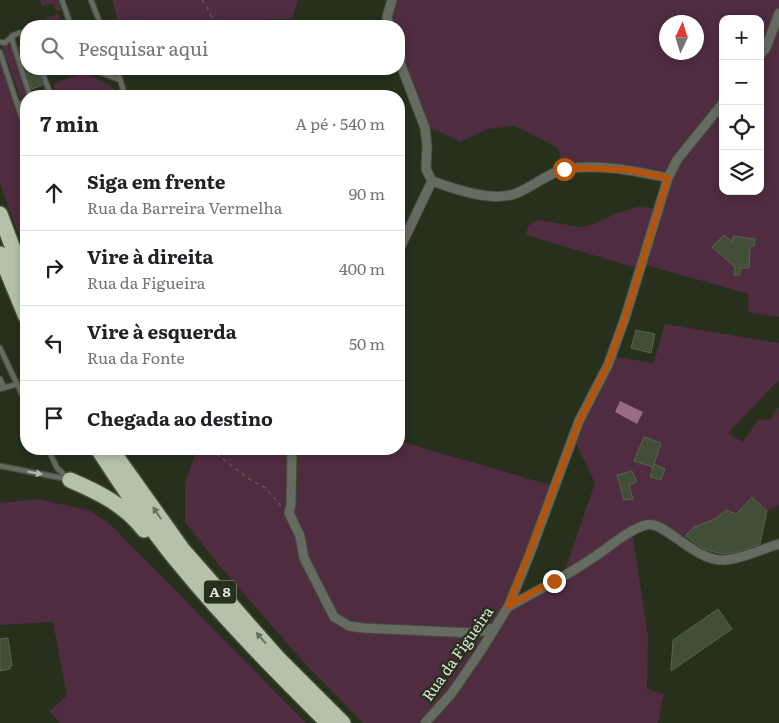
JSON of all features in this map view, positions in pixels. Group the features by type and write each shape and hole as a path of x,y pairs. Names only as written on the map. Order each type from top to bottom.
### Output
{"highway":[{"path":"0,214 20,267"},
{"path":"0,254 20,302"},
{"name":"A 8","path":"102,455 142,515 182,567 249,642 328,723"},
{"name":"A 8","path":"115,455 183,550 277,656 344,723"},
{"path":"70,480 113,501 140,526 162,555 182,567"}],"street":[{"path":"388,20 392,0"},
{"path":"764,50 779,13"},
{"path":"405,75 425,128 427,146 426,169 432,181 460,191 492,196 516,194 564,169 629,170 668,178"},
{"name":"Rua da Figueira","path":"425,723 452,693 508,606 579,422 608,364 625,318 668,178 677,160 721,105"},
{"path":"405,237 432,181"},
{"path":"292,455 290,513 300,536 304,558 334,617 350,626 362,628 473,633 494,628"},
{"path":"508,606 590,560 632,531 647,524 659,525 703,556 723,560 744,556 779,544"}],"lane":[{"path":"62,0 70,20"},
{"path":"91,0 99,20"},
{"path":"0,42 5,43 12,36 20,33"},
{"path":"12,36 12,43 20,67"},
{"path":"0,52 20,112"},
{"path":"23,75 28,90"},
{"path":"44,75 49,90"},
{"path":"107,75 120,80"},
{"path":"119,75 123,90"},
{"path":"0,348 20,390"},
{"path":"0,379 2,388 17,384"},
{"path":"51,455 58,468 70,480"},
{"path":"0,466 70,480"}],"path":[{"path":"202,0 206,4 213,20"},
{"path":"218,455 249,479 266,488 278,503 290,513"}],"shaded area":[{"path":"40,0 58,0 61,10 56,11 53,3 42,6"},
{"path":"112,0 298,0 292,19 117,20"},
{"path":"392,0 779,0 779,317 748,312 749,294 642,264 640,269 526,235 528,226 538,220 581,227 594,224 615,214 637,207 659,208 668,178 629,170 564,169 558,148 515,126 488,129 460,142 439,131 425,128 405,75 405,20 390,20"},
{"path":"58,14 60,20 47,20 46,18"},
{"path":"10,45 26,90 20,90 20,97 2,47"},
{"path":"0,60 20,125 20,238 0,184"},
{"path":"76,75 90,75 115,90 55,90 53,84"},
{"path":"665,324 779,343 779,380 728,433 743,442 758,420 771,419 776,409 779,408 779,505 767,511 752,497 736,514 726,510 715,519 694,527 679,541 659,525 632,531 648,636 647,689 664,694 658,723 363,723 306,665 217,563 185,522 185,483 195,455 405,455 405,443 554,486 508,606 563,576 595,483 573,437 611,356 654,363"},
{"path":"620,401 643,412 637,424 615,412"},
{"path":"37,499 89,510 111,525 306,723 60,723 49,711 67,696 53,622 0,625 0,503"}],"building":[{"path":"28,75 39,75 43,85 32,89"},
{"path":"724,235 732,241 734,236 755,239 754,246 750,246 749,268 741,268 740,275 734,275 735,267 712,247"},
{"path":"636,330 655,334 651,353 631,348"},
{"path":"644,437 661,443 653,467 634,461"},
{"path":"654,464 665,469 661,480 650,477"},
{"path":"632,471 637,482 629,485 633,499 624,500 617,475"},
{"path":"752,497 767,511 760,544 737,552 724,554 704,549 685,536 694,527 715,519 726,510 736,514"},
{"path":"718,609 732,629 671,671 673,640"},
{"path":"8,638 12,666 10,666 10,669 0,671 0,639"}],"route":[{"path":"554,581 508,606 579,422 608,364 625,318 668,178 629,170 564,169"}]}
